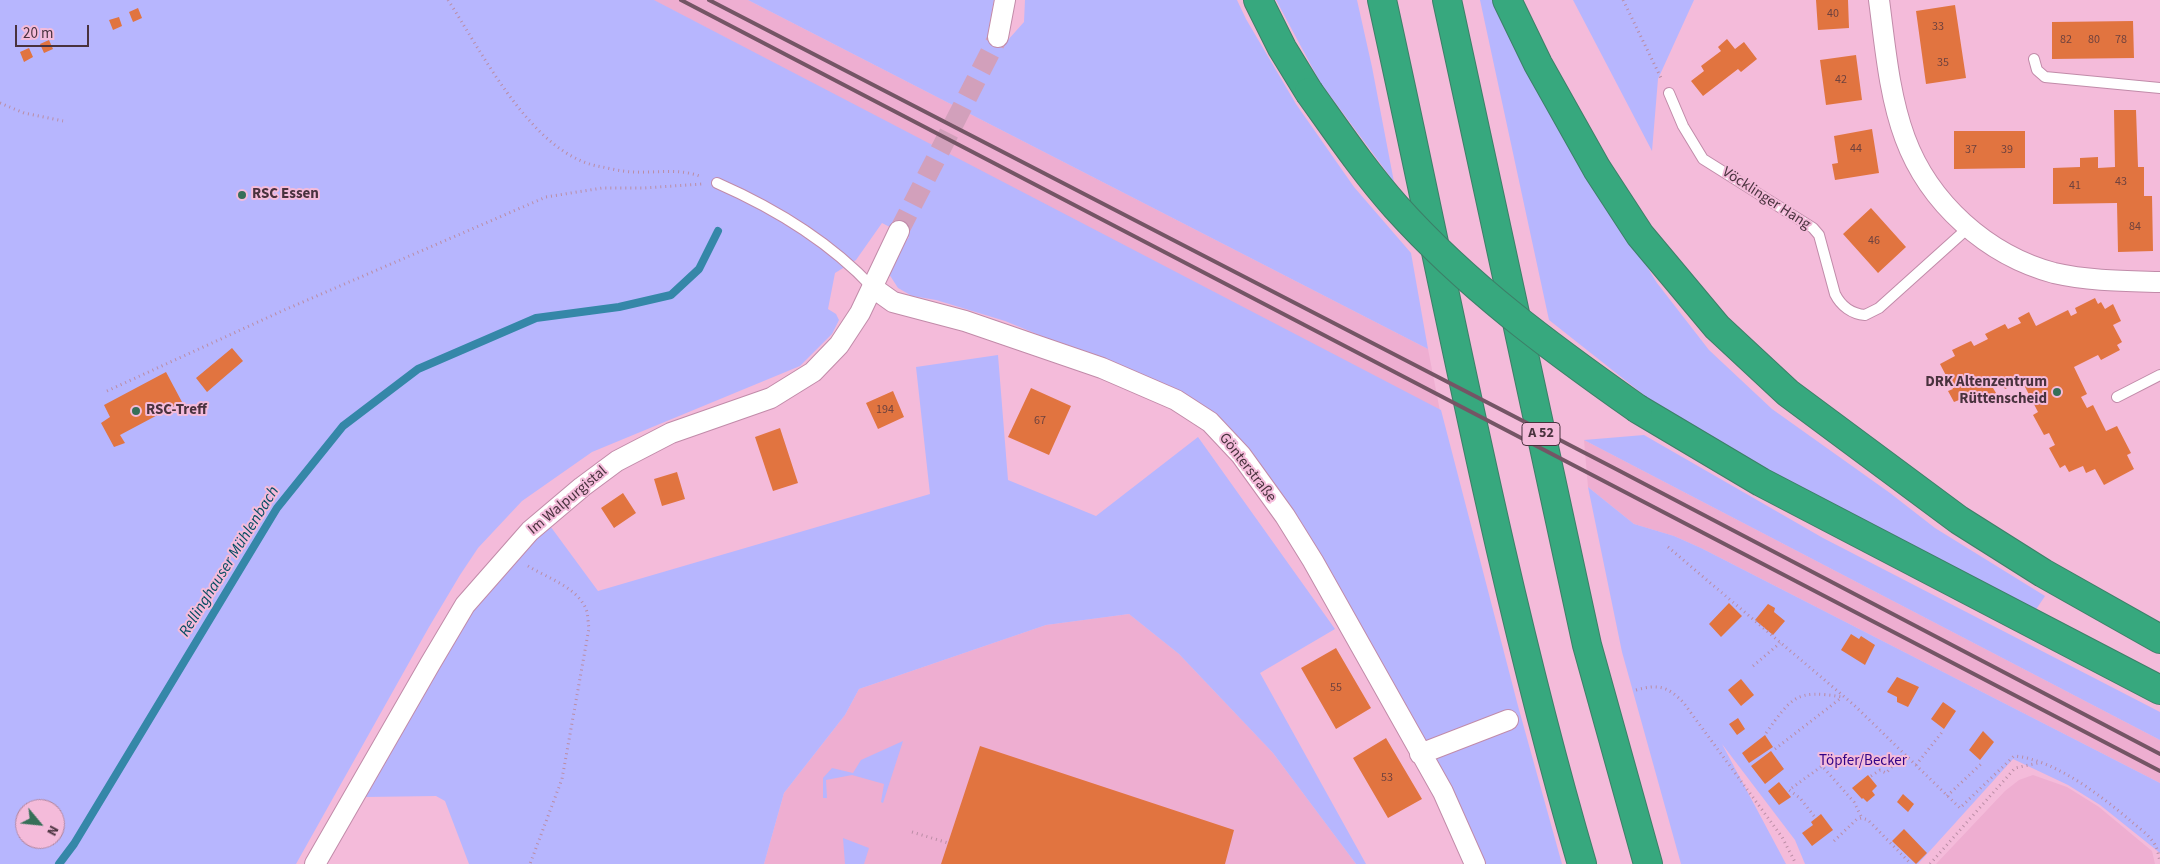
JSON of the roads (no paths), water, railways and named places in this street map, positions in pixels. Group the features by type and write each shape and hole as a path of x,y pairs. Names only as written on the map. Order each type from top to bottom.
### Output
{"highway":[{"path":"1258,0 1282,48 1309,92 1368,174 1397,208 1459,271 1529,331 1638,409 1762,482 2160,690"},
{"path":"1382,0 1491,512 1532,682 1582,864"},
{"name":"A 52","path":"1447,0 1587,645 1648,864"},
{"path":"1507,0 1538,64 1597,169 1634,227 1693,300 1729,339 1788,394 1959,520 2043,573 2160,639"}],"street":[{"path":"998,38 1005,0"},
{"path":"1879,0 1896,104 1905,140 1931,187 1968,228 1986,242 2009,255 2054,272 2103,281 2160,282"},
{"name":"Im Walpurgistal","path":"315,864 465,605 513,551 544,518 617,461 671,433 771,398 813,372 839,345 860,313 899,231"},
{"name":"Gönterstraße","path":"872,287 893,302 965,321 1102,368 1176,400 1210,422 1241,455 1285,516 1313,561 1443,792 1476,864"},
{"path":"1420,754 1508,720"}],"lane":[{"path":"2034,59 2037,70 2045,77 2160,88"},
{"name":"Vöcklinger Hang","path":"1669,92 1683,126 1703,159 1813,228 1820,235 1835,294 1852,311 1865,315 1879,308 1968,228"},
{"path":"717,183 746,195 824,242 842,256 872,287"},
{"path":"2117,397 2160,376"}],"waterway":[{"name":"Rellinghauser Mühlenbach","path":"59,864 74,844 277,508 343,426 418,369 536,318 619,307 671,295 699,269 718,231"}],"tunnel":[{"path":"899,231 998,37"}],"railway":[{"path":"681,0 2160,771"},
{"path":"709,0 1614,468 2160,754"}],"place":[{"name":"RSC Essen","path":"242,195"},
{"name":"DRK Altenzentrum Rüttenscheid","path":"2057,392"},
{"name":"RSC-Treff","path":"136,411"}],"park label":[{"name":"Töpfer/Becker","path":"1863,762"}]}
